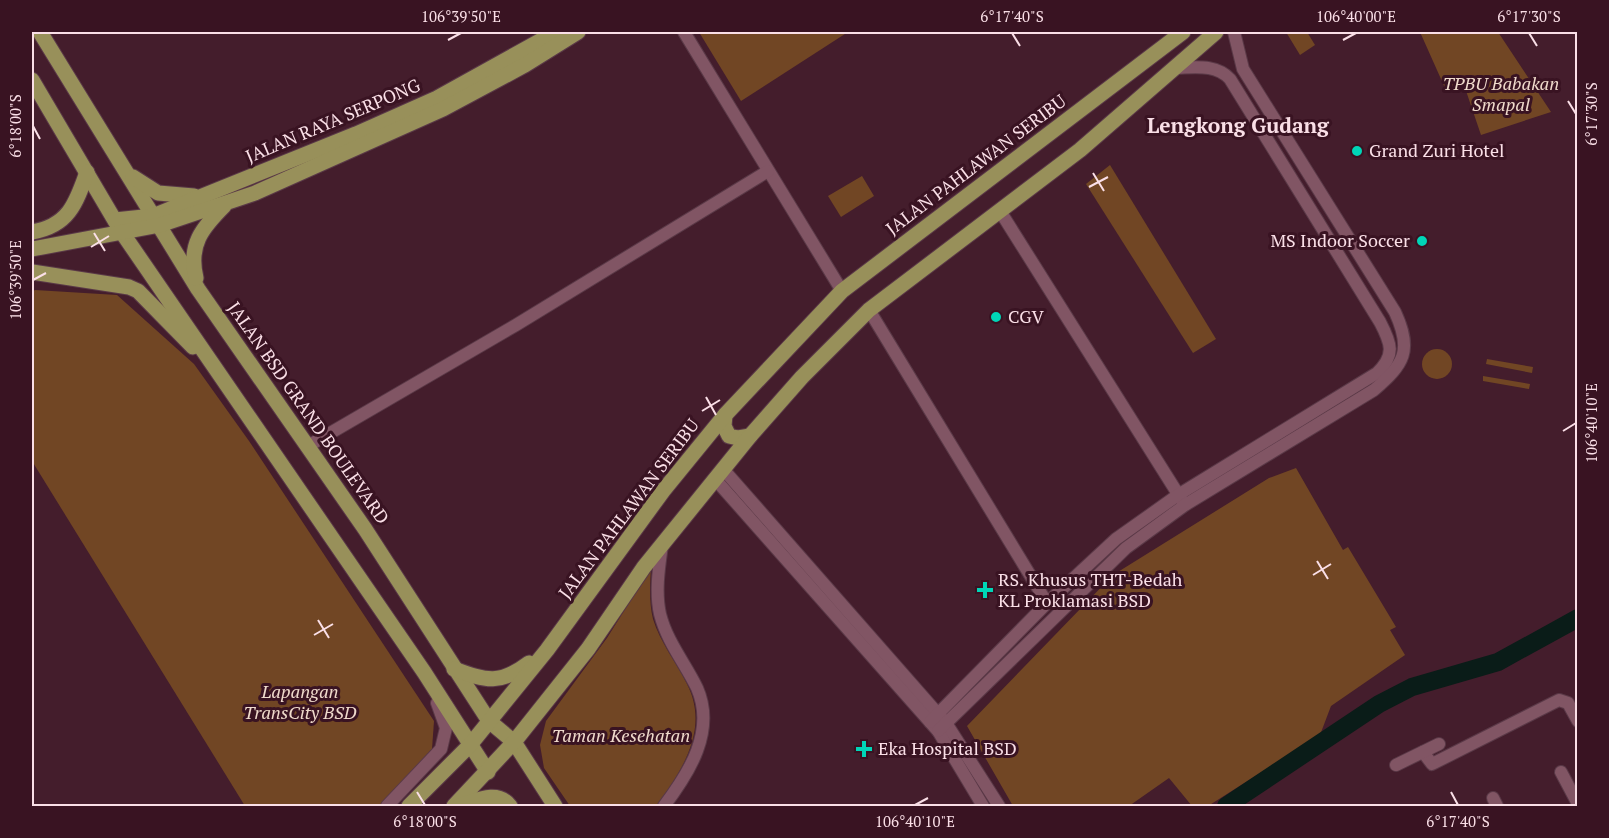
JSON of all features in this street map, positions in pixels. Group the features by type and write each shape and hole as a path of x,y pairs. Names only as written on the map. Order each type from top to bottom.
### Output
{"main road":[{"name":"JALAN BSD GRAND BOULEVARD","path":"40,32 198,289 380,551 489,721 514,742 555,807"},
{"name":"JALAN RAYA SERPONG","path":"32,249 118,226 157,220 226,204 255,194 443,109 518,62 556,32"},
{"name":"JALAN RAYA SERPONG","path":"157,220 202,196 427,103 578,32"},
{"name":"JALAN PAHLAWAN SERIBU","path":"409,807 470,745 547,650 663,491 725,415 842,291 1183,32"},
{"path":"457,807 514,742 588,649 662,544 750,435 869,310 1080,150 1216,32"},
{"path":"32,80 118,226 422,668 488,772"},
{"path":"32,232 49,229 62,221 81,190 87,172"},
{"path":"128,174 158,193 178,197 202,196"},
{"path":"198,289 193,265 194,246 204,227 226,204"},
{"path":"32,272 117,283 138,291 225,380"},
{"path":"725,415 724,426 729,436 738,438 750,435"},
{"path":"422,668 439,674 451,664 480,679 495,680 517,672 547,650"},
{"path":"457,807 489,797 508,803"}],"street":[{"path":"684,32 842,291"},
{"path":"938,723 1047,603 1116,539 1374,390 1394,373 1405,344 1404,331 1395,312 1243,69 1234,32"},
{"path":"938,723 1126,548 1181,500 1377,373 1389,360 1392,349 1380,322 1230,79 1225,73 1210,68 1173,68"},
{"path":"1230,79 1243,69"},
{"path":"309,446 516,325 768,171"},
{"path":"1000,211 1181,500"},
{"path":"869,310 1047,603"},
{"path":"1392,349 1405,344"},
{"path":"719,474 938,723 999,807"},
{"path":"662,544 658,588 660,612 667,634 697,690 703,721 701,738 692,765 664,807"},
{"path":"387,807 437,756 445,741 445,719 422,668"},
{"path":"1423,752 1432,764 1559,700 1568,703 1578,721"},
{"path":"938,723 983,807"},
{"path":"1396,765 1440,744"},
{"path":"1561,772 1578,804"}],"green space":[{"path":"699,32 848,32 741,101"},
{"path":"1286,32 1307,32 1315,45 1300,55"},
{"name":"TPBU Babakan Smapal","path":"1420,32 1498,32 1551,112 1481,135 1463,82 1445,88"},
{"path":"1110,165 1216,339 1193,353 1086,184"},
{"path":"862,176 874,196 841,217 828,196"},
{"name":"Lapangan TransCity BSD","path":"35,290 117,295 194,364 249,441 434,721 432,749 380,806 245,806 32,461 32,292"},
{"path":"1437,349 1448,353 1452,364 1448,375 1437,379 1426,375 1422,364 1426,353"},
{"path":"1487,359 1533,367 1532,373 1486,364"},
{"path":"1483,376 1530,384 1529,389 1483,381"},
{"path":"1296,468 1343,550 1348,547 1396,627 1390,630 1405,655 1331,706 1320,735 1208,806 1192,806 1169,778 1129,806 1013,806 967,726 1113,575 1269,478"},
{"name":"Taman Kesehatan","path":"651,568 650,600 653,619 664,644 687,684 693,701 696,717 690,749 675,778 656,806 570,806 544,768 540,745 546,721 607,638"}],"waterway":[{"path":"1226,806 1379,704 1412,687 1498,662 1578,618"}],"place":[{"name":"Grand Zuri Hotel","path":"1357,151"},
{"name":"MS Indoor Soccer","path":"1422,241"},
{"name":"CGV","path":"996,317"},
{"name":"RS. Khusus THT-Bedah KL Proklamasi BSD","path":"985,590"},
{"name":"Eka Hospital BSD","path":"864,749"}],"district":[{"name":"Lengkong Gudang","path":"1238,126"}]}
